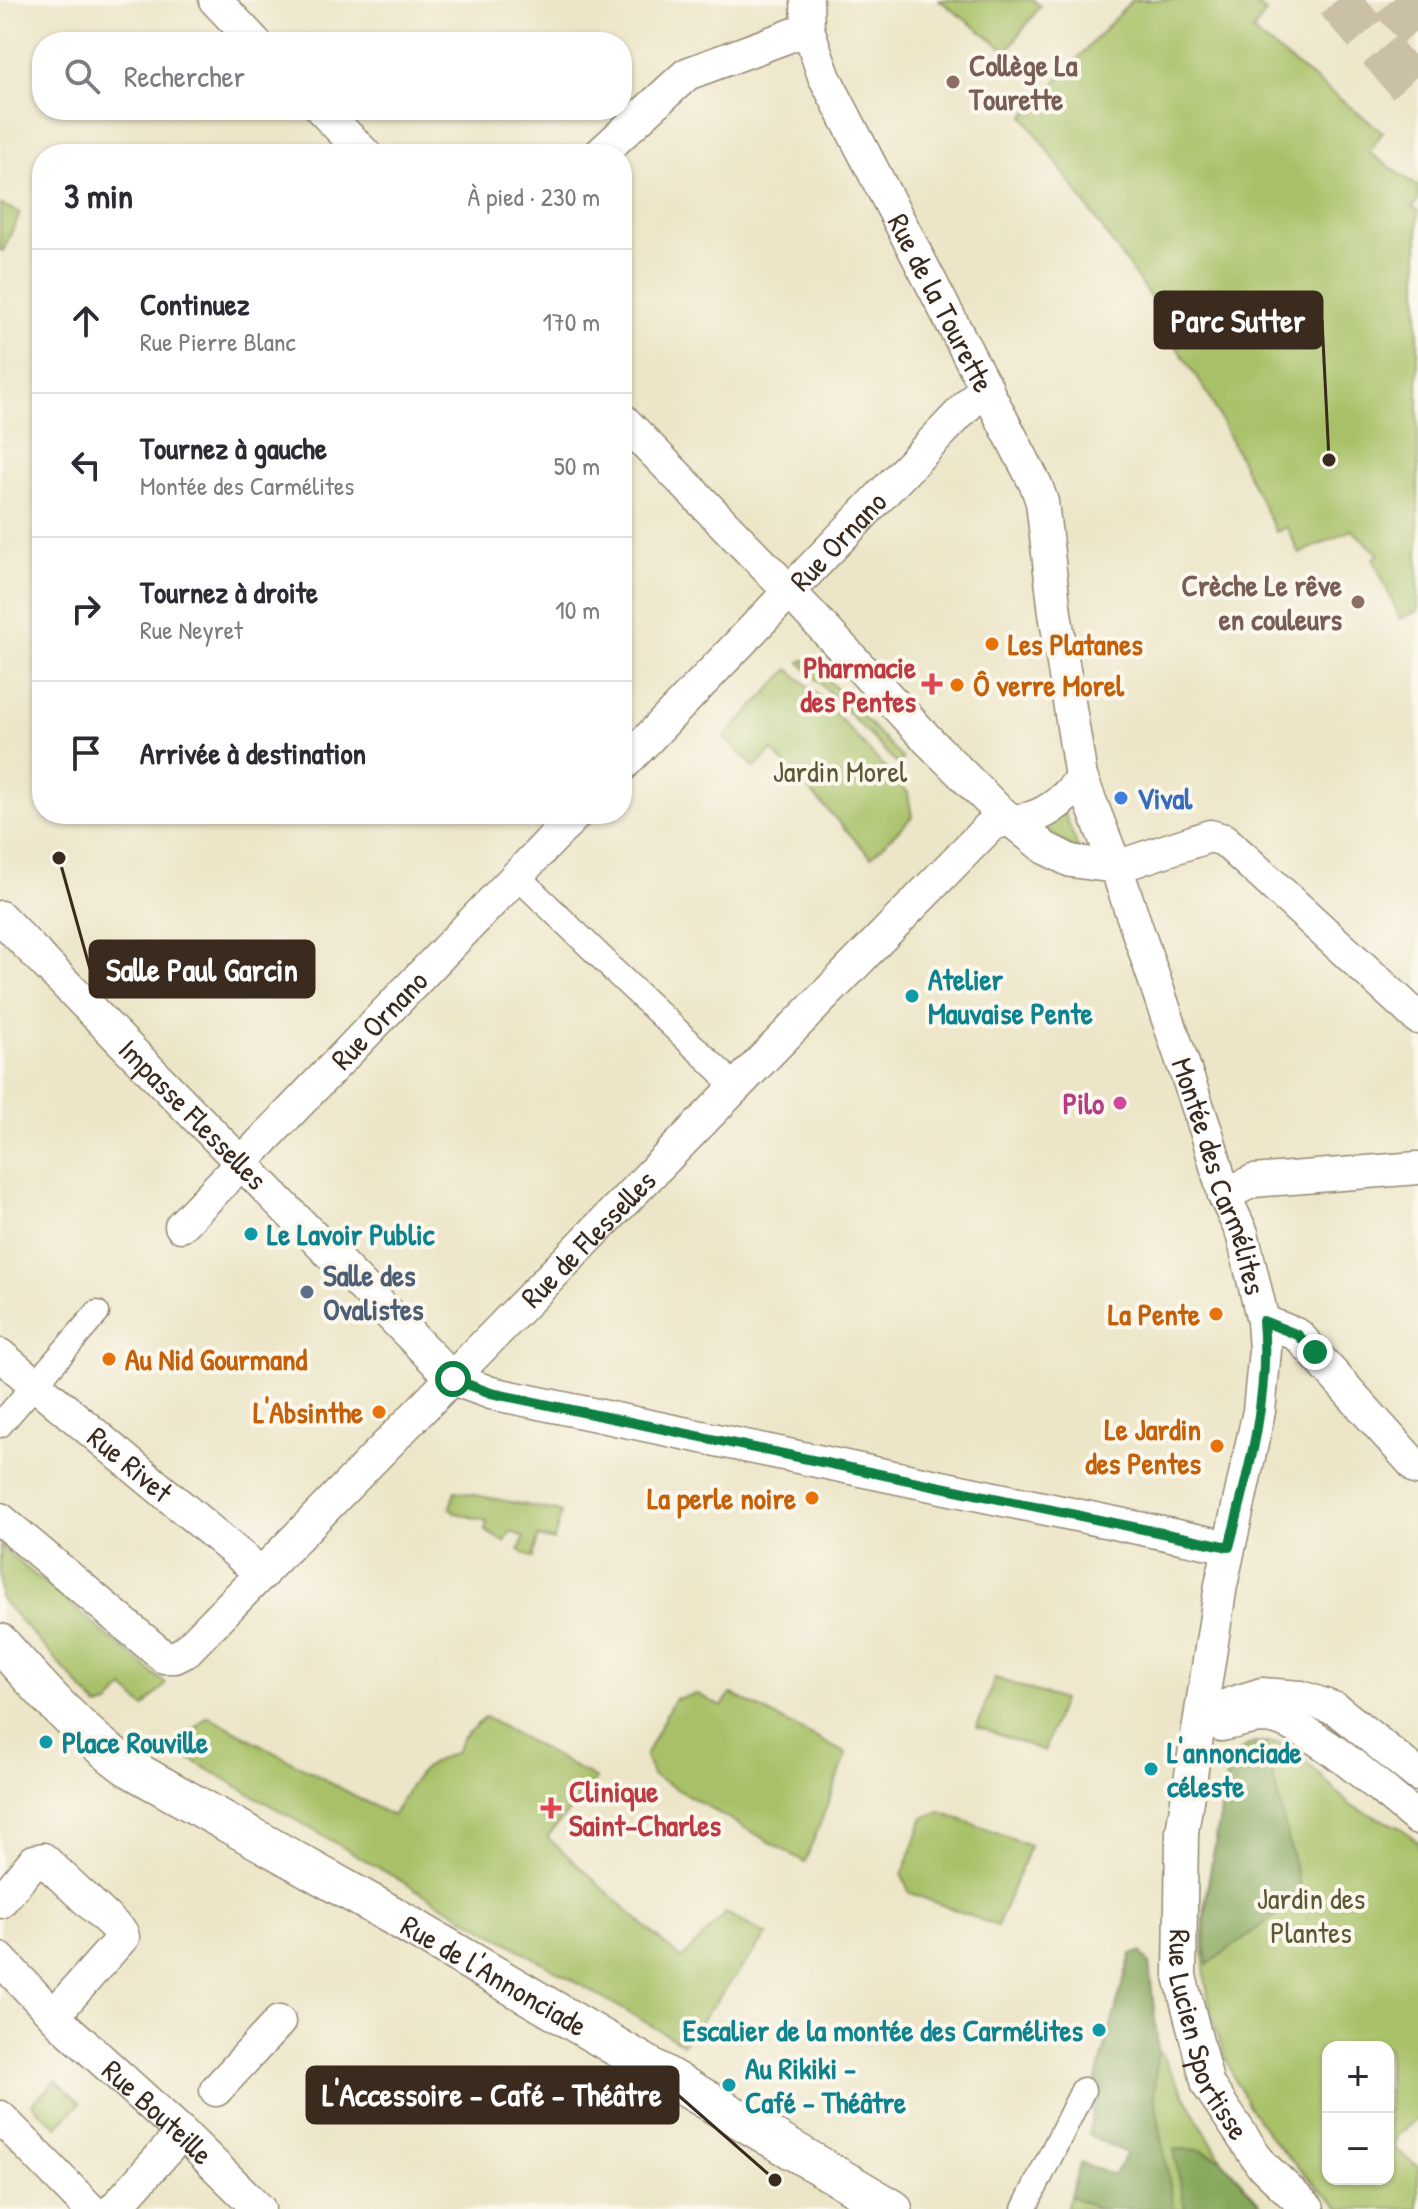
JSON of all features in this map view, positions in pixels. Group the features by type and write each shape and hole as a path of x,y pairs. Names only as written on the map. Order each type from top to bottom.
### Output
{"street":[{"path":"215,0 245,32"},
{"path":"611,144 687,74 808,15"},
{"name":"Rue de la Tourette","path":"808,15 824,76 1036,485 1042,502 1055,613 1081,777"},
{"path":"332,120 355,144"},
{"name":"Rue Ornano","path":"632,756 986,386"},
{"path":"632,429 918,729 997,809 1045,848 1064,858 1116,867 1210,836 1224,840 1418,1018"},
{"name":"Rue de Flesselles","path":"0,1519 164,1657 175,1657 185,1652 994,822 1031,818 1073,791 1081,777"},
{"name":"Montée des Carmélites","path":"1081,777 1116,867 1208,1137 1224,1195 1242,1233 1263,1321 1265,1350 1259,1411 1229,1547 1182,1832"},
{"name":"Rue Ornano","path":"181,1226 566,824"},
{"path":"517,876 722,1073 727,1084"},
{"name":"Impasse Flesselles","path":"0,917 453,1379"},
{"path":"1224,1195 1253,1181 1418,1168"},
{"path":"0,1425 97,1313"},
{"path":"1263,1321 1298,1335 1418,1469"},
{"name":"Rue Rivet","path":"0,1355 262,1574"},
{"path":"453,1379 491,1393 1229,1547"},
{"name":"Rue de l'Annonciade","path":"0,1643 51,1701 93,1742 128,1767 390,1914 893,2209"},
{"path":"1198,1730 1230,1704 1262,1694 1301,1697 1336,1709 1418,1775"},
{"path":"1198,1730 1263,1717 1290,1722 1318,1739 1418,1819"},
{"name":"Rue Lucien Sportisse","path":"1182,1832 1180,1976 1208,2085 1261,2164 1308,2209"},
{"path":"0,1902 34,1861 43,1859 122,1933 123,1937 54,2015"},
{"name":"Rue Bouteille","path":"0,1959 54,2015 259,2209"},
{"path":"216,2090 279,2022"},
{"path":"1024,2209 1083,2090"},
{"path":"0,2117 90,2209"},
{"path":"114,2209 182,2133"}],"green space":[{"path":"939,0 1033,0 1040,6 1007,51"},
{"path":"1132,0 1249,0 1266,12 1253,32 1383,132 1369,152 1418,187 1418,201 1413,207 1418,211 1418,611 1400,619 1373,558 1379,554 1352,530 1299,554 1287,527 1276,532 1208,394 1172,340 1177,336 1024,116"},
{"path":"0,204 20,213 3,251 0,250"},
{"path":"800,662 811,662 903,759 898,765"},
{"name":"Jardin Morel","path":"789,669 818,695 908,793 912,817 871,857 772,750 755,768 724,738"},
{"path":"1064,812 1080,853 1039,825"},
{"path":"455,1491 561,1512 554,1541 538,1537 533,1558 519,1550 524,1538 511,1531 505,1542 485,1531 487,1521 456,1513 450,1508"},
{"path":"0,1546 166,1684 144,1707 124,1688 108,1705 98,1707 0,1598"},
{"path":"995,1678 1062,1700 1044,1751 977,1727"},
{"path":"730,1693 847,1754 805,1862 652,1775 645,1756 674,1699 698,1694 722,1707"},
{"path":"208,1716 392,1816 416,1777 431,1763 455,1753 463,1737 485,1717 596,1779 547,1837 681,1959 726,1913 767,1935 683,2044 173,1749"},
{"name":"Jardin des Plantes","path":"1253,1743 1287,1743 1351,1806 1401,1828 1418,1842 1418,2118 1398,2135 1394,2145 1394,2041 1322,2041 1322,2185 1394,2185 1394,2149 1418,2167 1418,2209 1341,2209 1292,2161 1266,2130 1234,2078 1207,1991 1203,1931 1209,1876 1227,1777 1236,1756"},
{"path":"1253,1743 1265,1744 1302,1896 1207,1965 1205,1927 1208,1891 1228,1772 1234,1758"},
{"path":"941,1812 1030,1846 997,1926 910,1893 902,1876 924,1817"},
{"path":"1141,1952 1149,1964 1158,2049 1221,2159 1265,2209 1066,2209 1070,2196 1115,2179 1130,2151 1095,2103 1093,2092 1131,1954"},
{"path":"1141,1952 1149,1964 1158,2049 1154,2092 1174,2209 1100,2209 1070,2196 1081,2162 1114,2176 1127,2153 1088,2135 1095,2103 1093,2092 1131,1954"},
{"path":"56,2080 80,2103 57,2127 32,2104"},
{"path":"1174,2149 1201,2150 1221,2159 1265,2209 1185,2209"}],"tunnel":[{"path":"1337,0 1418,94"},
{"path":"1392,0 1418,29"}],"place":[{"name":"Collège La Tourette","path":"953,82"},
{"name":"Parc Sutter","path":"1329,460"},
{"name":"Crèche Le rêve en couleurs","path":"1358,602"},
{"name":"Les Platanes","path":"992,644"},
{"name":"Pharmacie des Pentes","path":"932,684"},
{"name":"Ô verre Morel","path":"957,685"},
{"name":"Vival","path":"1121,798"},
{"name":"Salle Paul Garcin","path":"59,858"},
{"name":"Atelier Mauvaise Pente","path":"912,996"},
{"name":"Pilo","path":"1120,1103"},
{"name":"Le Lavoir Public","path":"251,1234"},
{"name":"Salle des Ovalistes","path":"307,1292"},
{"name":"La Pente","path":"1216,1314"},
{"name":"Au Nid Gourmand","path":"109,1359"},
{"name":"L'Absinthe","path":"379,1412"},
{"name":"Le Jardin des Pentes","path":"1217,1446"},
{"name":"La perle noire","path":"812,1498"},
{"name":"Place Rouville","path":"46,1742"},
{"name":"L'annonciade céleste","path":"1151,1769"},
{"name":"Clinique Saint-Charles","path":"551,1808"},
{"name":"Escalier de la montée des Carmélites","path":"1099,2030"},
{"name":"Au Rikiki - Café - Théâtre","path":"729,2085"},
{"name":"L'Accessoire - Café - Théâtre","path":"775,2180"}],"route":[{"path":"453,1379 491,1393 1229,1547 1259,1411 1265,1350 1263,1321 1298,1335 1315,1352"}]}
